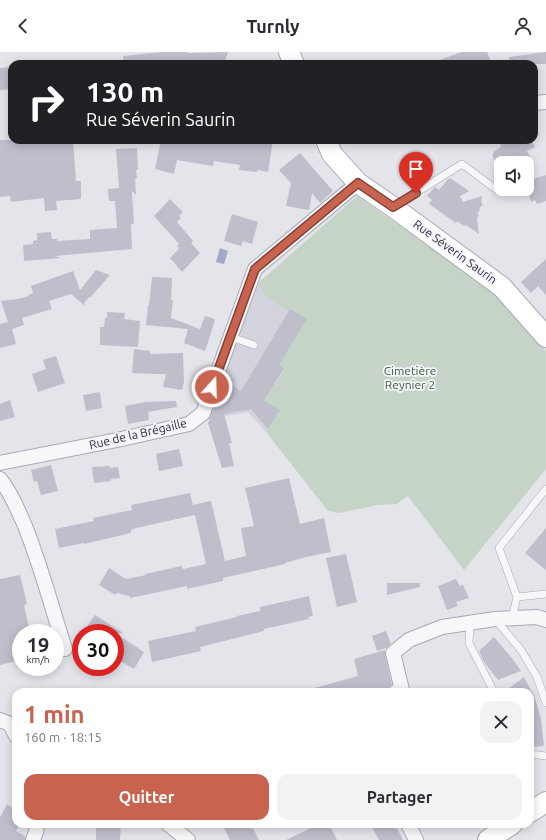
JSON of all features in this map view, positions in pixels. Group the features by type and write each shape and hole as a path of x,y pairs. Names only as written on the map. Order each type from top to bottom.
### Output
{"street":[{"name":"Rue Séverin Saurin","path":"328,144 332,154 358,183 502,287 546,337"},
{"name":"Rue de la Brégaille","path":"0,463 189,424 203,413 255,269 358,183"},
{"path":"0,479 5,485 18,510 33,547 65,649"},
{"path":"402,688 393,653 409,640 442,627 470,622 537,617 546,620"},
{"path":"0,720 10,724 12,728"},
{"path":"534,810 546,802"},
{"path":"33,840 36,828"},
{"path":"173,828 188,840"},
{"path":"410,828 416,840"},
{"path":"488,840 506,828"}],"lane":[{"path":"393,207 462,164 494,188"},
{"path":"231,336 254,345"},
{"path":"512,618 517,597 499,548 546,489"},
{"path":"517,597 546,594"},
{"path":"495,619 521,650 537,677 546,703"},
{"path":"470,622 469,643 492,688"},
{"path":"534,754 546,756"}],"shaded area":[{"path":"257,284 266,297 307,319 278,367 284,370 264,401 280,410 266,432 248,412 205,420"}],"green space":[{"name":"Cimetière Reynier 2","path":"357,196 491,290 546,351 546,469 464,570 408,496 397,504 378,505 339,513 328,511 266,432 279,412 263,403 284,370 277,367 306,321 266,297 257,284"}],"water":[{"path":"220,248 228,251 224,264 216,262"}],"building":[{"path":"162,52 228,52 225,60 124,60 123,56"},
{"path":"461,52 487,52 490,60 440,60"},
{"path":"546,52 546,64 538,64 538,60 509,60 509,57"},
{"path":"8,67 8,89 0,90 0,68"},
{"path":"0,140 8,140 8,144 73,144 76,181 81,181 81,199 56,201 57,210 45,211 44,198 11,202 10,196 0,197"},
{"path":"160,144 272,144 268,172 257,170 257,172 239,170 240,165 214,161 213,166 177,160 174,174 155,169"},
{"path":"502,144 533,144 535,147 527,151 530,156 494,156 494,159 492,155 494,153 493,152 501,147 500,145"},
{"path":"137,148 138,170 136,170 137,178 135,179 136,195 132,191 134,224 131,224 132,249 55,256 61,258 24,261 23,245 33,244 33,241 37,240 37,233 51,232 52,239 57,239 57,241 90,239 90,230 117,228 115,201 109,201 108,189 119,188 116,149"},
{"path":"300,153 333,191 320,203 312,193 309,210 286,206 291,183 279,170"},
{"path":"546,175 546,201 537,204 535,200 531,202 529,196 534,196 534,179"},
{"path":"450,178 469,191 460,196 463,202 482,196 481,202 483,204 477,214 479,215 477,218 479,234 466,225 464,226 457,221 456,223 429,204 432,200 427,196 435,187 439,190"},
{"path":"170,199 183,212 179,216 181,218 177,222 193,241 191,243 200,253 182,272 170,258 179,249 177,246 179,244 154,216"},
{"path":"232,214 258,222 252,244 243,241 241,246 224,241"},
{"path":"546,259 546,295 538,286 531,293 521,282"},
{"path":"96,270 110,275 84,303 85,306 71,294 49,301 52,309 22,318 24,325 12,329 16,344 0,348 0,324 8,322 1,301 29,296 28,295 33,293 31,286 73,271 80,290"},
{"path":"152,277 172,278 171,300 173,300 171,318 200,329 205,316 215,319 205,351 184,343 188,329 146,325"},
{"path":"290,309 307,319 279,365 284,368 264,401 280,410 268,429 251,409 224,414 232,443 229,443 234,466 222,468 208,423 224,380 241,391"},
{"path":"107,312 125,313 124,319 140,321 138,347 100,345 100,327 104,327"},
{"path":"134,349 150,351 150,354 183,353 184,382 182,390 163,387 166,374 132,373"},
{"path":"56,356 65,383 38,392 32,374 46,369 43,360"},
{"path":"100,392 102,408 86,411 83,395"},
{"path":"10,400 15,417 0,421 0,404"},
{"path":"176,401 177,407 148,412 149,420 128,424 125,406 146,402"},
{"path":"179,449 183,466 159,471 156,454"},
{"path":"51,465 58,491 41,495 37,481 34,482 31,470"},
{"path":"110,466 110,468 118,467 120,478 111,479 111,481 94,483 92,467"},
{"path":"289,478 300,524 324,518 331,552 223,578 223,581 187,589 187,586 130,598 129,596 117,593 115,595 99,585 109,568 126,579 182,566 183,569 206,564 195,515 136,528 131,530 131,533 59,548 55,529 94,521 93,518 132,510 131,505 190,493 193,505 211,501 225,561 246,556 241,528 254,526 245,488"},
{"path":"546,528 546,570 525,553"},
{"path":"346,554 357,602 337,607 326,558"},
{"path":"20,575 27,604 24,605 28,624 12,624 12,662 0,665 0,579"},
{"path":"456,579 460,586 463,585 469,598 456,602 458,606 447,610 438,586"},
{"path":"387,583 420,583 420,587 387,595"},
{"path":"309,596 313,616 308,617 309,619 264,629 264,631 200,647 201,651 152,662 148,641 196,631 195,627 260,611 260,607"},
{"path":"95,615 109,624 89,624"},
{"path":"386,631 391,644 386,648 377,651 372,636"},
{"path":"494,637 521,671 498,680 484,662 479,651"},
{"path":"124,639 144,652 134,669 124,663"},
{"path":"385,650 392,685 389,688 315,688 358,676 354,659"},
{"path":"524,677 530,688 509,688"},
{"path":"534,695 541,719 544,746 534,747"},
{"path":"7,804 12,807 12,828 18,828 16,831 25,836 25,840 0,840 0,817"},
{"path":"96,828 121,828 120,840 96,840"},
{"path":"224,828 253,828 259,840 230,840"},
{"path":"311,828 331,828 337,840 286,840"},
{"path":"373,828 397,828 403,840 379,840"}],"route":[{"path":"212,387 255,269 358,183 393,207 416,193"}]}
